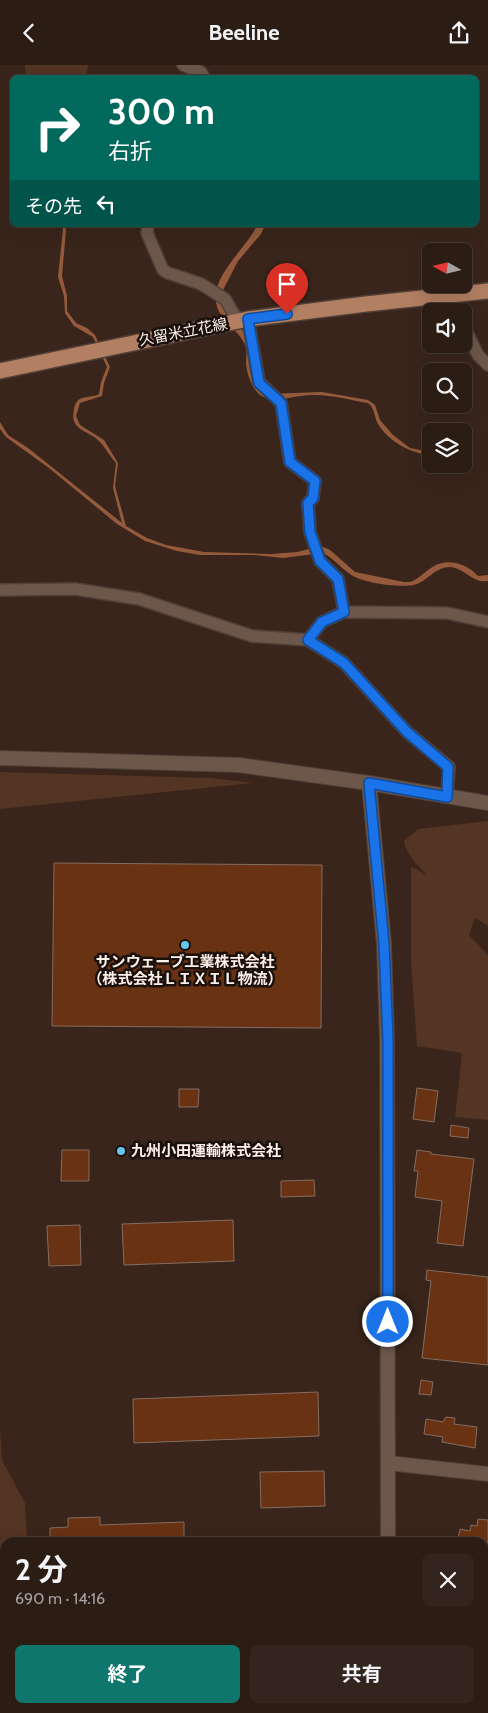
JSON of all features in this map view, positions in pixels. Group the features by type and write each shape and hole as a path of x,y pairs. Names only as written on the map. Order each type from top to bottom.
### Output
{"main road":[{"name":"久留米立花線","path":"0,371 243,320 488,291"}],"street":[{"path":"183,65 200,72 202,75"},
{"path":"148,227 147,233 163,269 168,273 201,284 225,299 243,320 259,383 280,403 290,462 315,481 313,498 308,503 310,532 320,561 338,579 344,612"},
{"path":"445,295 450,303"},
{"path":"472,343 478,355 488,365"},
{"path":"0,590 75,589 139,599 252,636 308,640 344,663 407,732 448,767 447,797"},
{"path":"308,640 322,622 344,612 447,613 488,622"},
{"path":"0,758 239,765 369,783 488,803"},
{"path":"369,783 384,944 388,1040 388,1537"},
{"path":"388,1463 488,1474"}],"shaded area":[{"path":"25,65 89,65 86,75 26,75"},
{"path":"62,227 65,227 66,230 62,276 67,296 67,311 76,323 87,328 95,335 110,367 104,383 102,396 80,403 76,416 80,425 104,440 118,463 115,486 126,526 147,538 166,545 204,552 271,554 297,552 321,546 330,550 355,572 410,582 434,566 452,562 469,568 478,576 488,575 488,581 478,580 450,567 436,571 417,584 403,586 363,580 347,572 323,553 283,558 254,555 200,555 177,551 145,541 117,524 49,468 6,437 0,429 0,422 8,435 28,448 122,523 113,488 116,463 95,437 81,429 74,422 73,416 77,402 82,398 99,394 107,367 93,337 74,326 65,313 64,296 58,277"},
{"path":"256,227 264,227 261,234 238,261 222,292 229,313 250,340 267,394 322,392 368,400 375,405 380,420 393,435 410,448 422,450 422,454 401,446 388,436 378,424 372,407 368,403 318,395 282,399 270,399 261,396 254,388 248,373 244,343 221,315 216,303 216,291 220,279"},
{"path":"0,772 210,778 253,783 0,809"},
{"path":"488,821 488,926 475,918 469,935 488,955 488,1120 455,1117 462,1053 417,1046 411,962 411,867 427,875 416,864 404,841 418,829"},
{"path":"0,1428 2,1460 25,1503 27,1537 0,1537"}],"building":[{"path":"54,863 322,865 321,1028 52,1026"},
{"path":"417,1088 438,1091 434,1122 413,1119"},
{"path":"179,1089 199,1089 198,1107 179,1107"},
{"path":"451,1125 469,1128 468,1138 450,1136"},
{"path":"62,1150 89,1150 89,1181 61,1181"},
{"path":"417,1150 431,1152 431,1154 474,1159 463,1246 437,1243 442,1201 415,1197 418,1171 414,1171"},
{"path":"314,1180 315,1196 281,1197 281,1181"},
{"path":"233,1220 234,1261 124,1265 122,1224"},
{"path":"80,1225 81,1265 49,1266 47,1226"},
{"path":"427,1270 488,1277 488,1365 422,1358 431,1281 426,1280"},
{"path":"421,1380 433,1382 431,1395 419,1394"},
{"path":"318,1392 319,1436 134,1443 133,1399"},
{"path":"446,1417 455,1418 454,1424 477,1427 475,1448 442,1442 443,1437 424,1434 426,1419 443,1422"},
{"path":"324,1471 325,1506 261,1508 260,1472"},
{"path":"100,1517 100,1525 184,1522 184,1537 50,1537 50,1528 68,1527 68,1518"},
{"path":"478,1519 488,1520 488,1537 458,1537 460,1529 470,1531 471,1525 477,1526"}],"place":[{"name":"サンウェーブ工業株式会社 （株式会社ＬＩＸＩＬ物流）","path":"185,945"},
{"name":"九州小田運輸株式会社","path":"121,1151"}],"route":[{"path":"287,314 248,319 259,383 281,403 290,462 315,481 313,498 308,503 310,532 320,561 338,579 344,612 322,622 308,640 344,663 407,732 448,767 447,797 369,783 384,944 388,1040 388,1322"}]}
